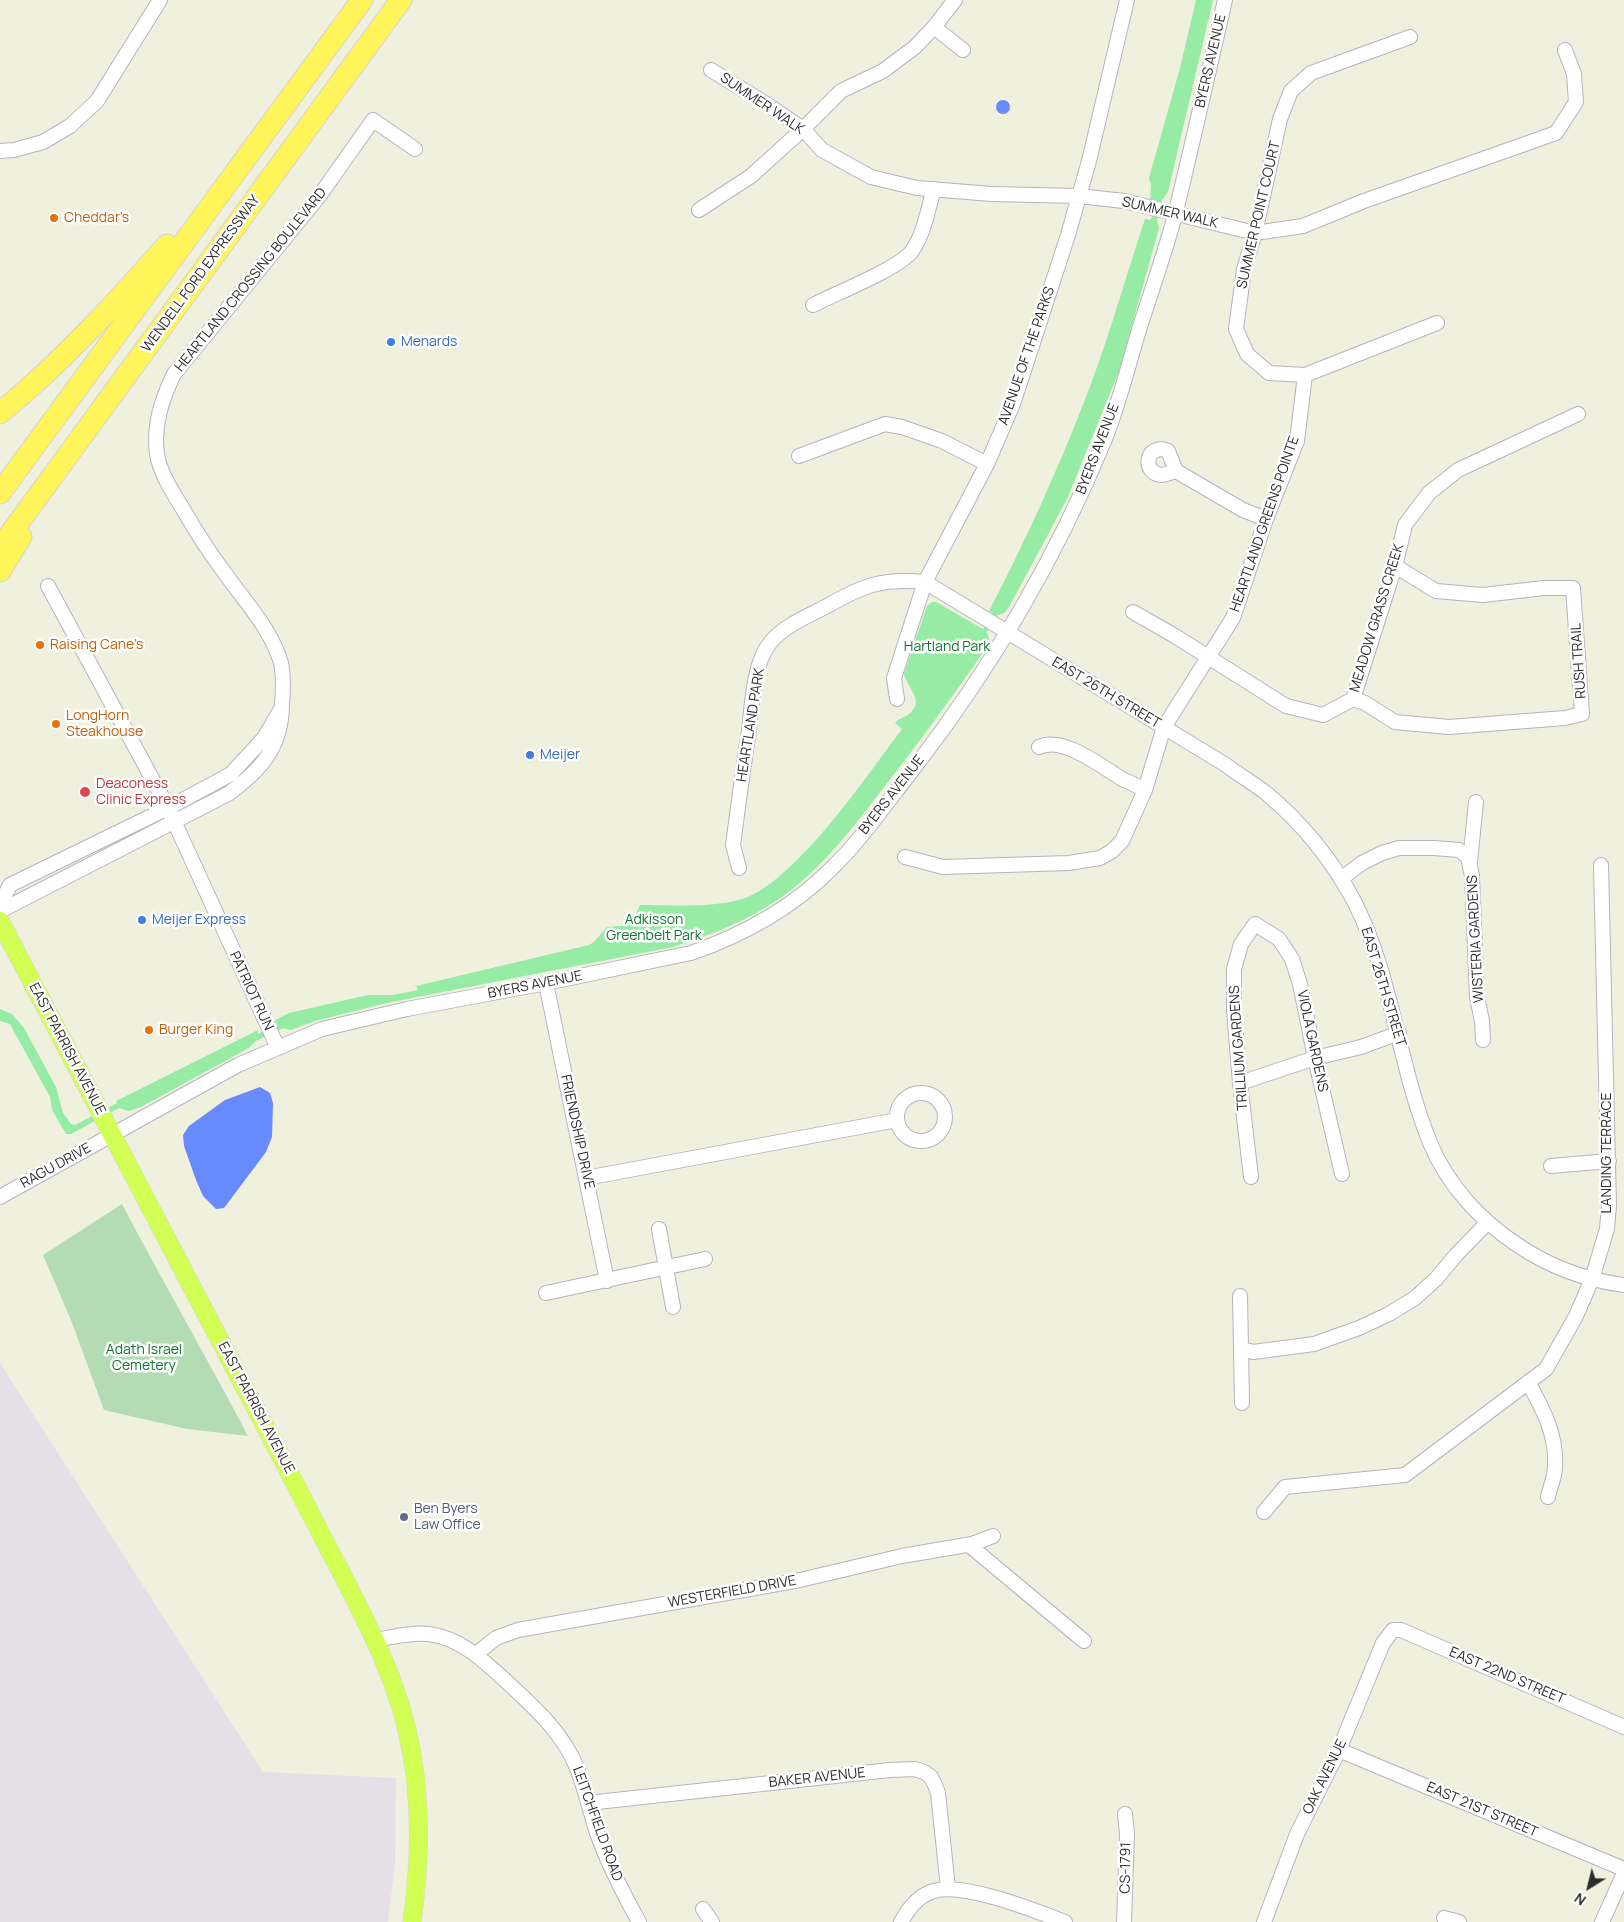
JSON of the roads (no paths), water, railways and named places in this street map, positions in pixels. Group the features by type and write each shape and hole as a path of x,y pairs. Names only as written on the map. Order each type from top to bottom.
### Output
{"highway":[{"path":"0,492 362,0"},
{"name":"WENDELL FORD EXPRESSWAY","path":"0,548 402,0"},
{"path":"0,413 48,372 91,330 279,113"},
{"path":"0,571 57,485 110,397"}],"main road":[{"name":"EAST PARRISH AVENUE","path":"0,921 376,1640 400,1704 407,1729 416,1780 419,1845 412,1922"}],"street":[{"path":"0,151 14,150 43,142 70,126 97,101 160,0"},
{"path":"698,210 751,176 803,129 841,90 883,71 915,47 934,27 955,0"},
{"name":"AVENUE OF THE PARKS","path":"897,699 894,678 925,582 987,464 1012,404 1068,235 1089,161 1127,0"},
{"name":"BYERS AVENUE","path":"112,1134 238,1065 322,1029 407,1009 691,953 713,945 756,924 797,899 834,867 944,729 973,688 1008,634 1047,566 1079,499 1106,435 1175,214 1225,0"},
{"path":"934,27 963,50"},
{"name":"SUMMER POINT COURT","path":"1410,37 1311,73 1291,91 1280,119 1255,233 1244,269 1236,330 1247,354 1269,374 1305,375 1437,323"},
{"name":"SUMMER WALK","path":"711,70 803,129 822,150 864,174 911,186 934,189 992,194 1078,196 1124,201 1255,233 1303,226 1556,133 1576,102 1574,74 1565,50"},
{"name":"HEARTLAND CROSSING BOULEVARD","path":"0,911 228,794 242,784 262,764 276,743 283,717 281,665 276,647 264,626 226,575 171,490 157,455 157,423 162,399 174,374 320,196 373,120 415,149"},
{"path":"813,305 893,266 911,253 918,240 934,189"},
{"name":"HEARTLAND GREENS POINTE","path":"905,857 943,867 1069,863 1100,858 1112,851 1122,841 1145,790 1164,727 1233,618 1266,519 1297,441 1305,375"},
{"name":"MEADOW GRASS CREEK","path":"1133,612 1208,656 1286,706 1323,715 1353,700 1395,566 1405,525 1429,494 1458,470 1578,414"},
{"path":"799,456 886,424 902,426 942,441 987,464"},
{"path":"1176,471 1243,510 1266,519"},
{"name":"RUSH TRAIL","path":"1353,700 1365,703 1395,722 1449,727 1566,718 1582,714 1573,588 1544,588 1483,595 1436,591 1395,566"},
{"name":"HEARTLAND PARK","path":"739,868 733,845 755,684 763,654 780,633 849,593 880,582 895,580 925,582 1008,634"},
{"name":"PATRIOT RUN","path":"48,586 168,808 278,1048"},
{"name":"EAST 26TH STREET","path":"1008,634 1226,765 1266,793 1301,826 1316,843 1341,878 1354,902 1374,948 1399,1033 1415,1101 1432,1146 1457,1188 1488,1222 1508,1239 1548,1264 1592,1279 1624,1285"},
{"path":"0,905 10,885 168,808 231,774 264,738 282,707"},
{"path":"1039,747 1046,744 1076,751 1145,790"},
{"path":"1470,862 1476,802"},
{"name":"WISTERIA GARDENS","path":"1341,878 1362,863 1382,853 1399,848 1434,848 1459,850 1464,853 1470,862 1472,876 1477,997 1482,1021 1483,1040"},
{"name":"LANDING TERRACE","path":"1264,1512 1285,1487 1405,1475 1546,1369 1576,1316 1592,1279 1607,1229 1609,1206 1601,865"},
{"name":"VIOLA GARDENS","path":"1255,924 1279,939 1292,959 1300,984 1342,1174"},
{"name":"TRILLIUM GARDENS","path":"1251,1177 1234,1011 1234,969 1241,944 1255,924"},
{"name":"FRIENDSHIP DRIVE","path":"546,983 607,1281"},
{"path":"1240,1083 1315,1058 1361,1048 1399,1033"},
{"path":"586,1178 898,1120"},
{"name":"RAGU DRIVE","path":"0,1196 112,1134"},
{"path":"1551,1166 1609,1161"},
{"path":"1242,1349 1253,1352 1314,1344 1345,1334 1389,1314 1415,1298 1436,1279 1488,1222"},
{"path":"659,1229 673,1307"},
{"path":"546,1293 705,1259"},
{"path":"1240,1296 1242,1403"},
{"path":"1528,1382 1544,1411 1553,1437 1556,1467 1548,1497"},
{"name":"WESTERFIELD DRIVE","path":"476,1654 496,1638 518,1630 800,1580 902,1556 969,1545 993,1536"},
{"path":"969,1545 1084,1641"},
{"name":"EAST 22ND STREET","path":"1390,1633 1393,1630 1401,1630 1624,1727"},
{"name":"OAK AVENUE","path":"1264,1922 1297,1834 1339,1750 1383,1643 1390,1633"},
{"name":"LEITCHFIELD ROAD","path":"376,1640 409,1634 429,1634 452,1640 476,1654 541,1713 552,1726 577,1767 597,1833 612,1871 639,1922"},
{"name":"EAST 21ST STREET","path":"1339,1750 1624,1869"},
{"name":"BAKER AVENUE","path":"588,1803 914,1769 924,1772 931,1777 938,1793 948,1888"},
{"name":"CS-1791","path":"1124,1922 1127,1834 1125,1814"},
{"path":"1602,1922 1624,1873"},
{"path":"901,1922 912,1905 928,1893 948,1888 985,1895 1065,1922"},
{"path":"703,1909 712,1922"},
{"path":"1444,1918 1459,1922"}],"water":[{"path":"1000,100 1006,100 1010,107 1006,114 1000,114 996,110 996,104"},
{"path":"260,1087 270,1093 273,1103 272,1137 266,1152 224,1208 216,1209 203,1196 184,1146 183,1135 189,1126 225,1100"}],"place":[{"name":"Cheddar's","path":"54,218"},
{"name":"Menards","path":"391,342"},
{"name":"Raising Cane's","path":"40,645"},
{"name":"LongHorn Steakhouse","path":"56,724"},
{"name":"Meijer","path":"530,755"},
{"name":"Deaconess Clinic Express","path":"85,792"},
{"name":"Meijer Express","path":"142,920"},
{"name":"Burger King","path":"149,1030"},
{"name":"Ben Byers Law Office","path":"404,1517"}],"park label":[{"name":"Hartland Park","path":"947,647"},
{"name":"Adkisson Greenbelt Park","path":"654,928"},
{"name":"Adath Israel Cemetery","path":"144,1358"}]}
